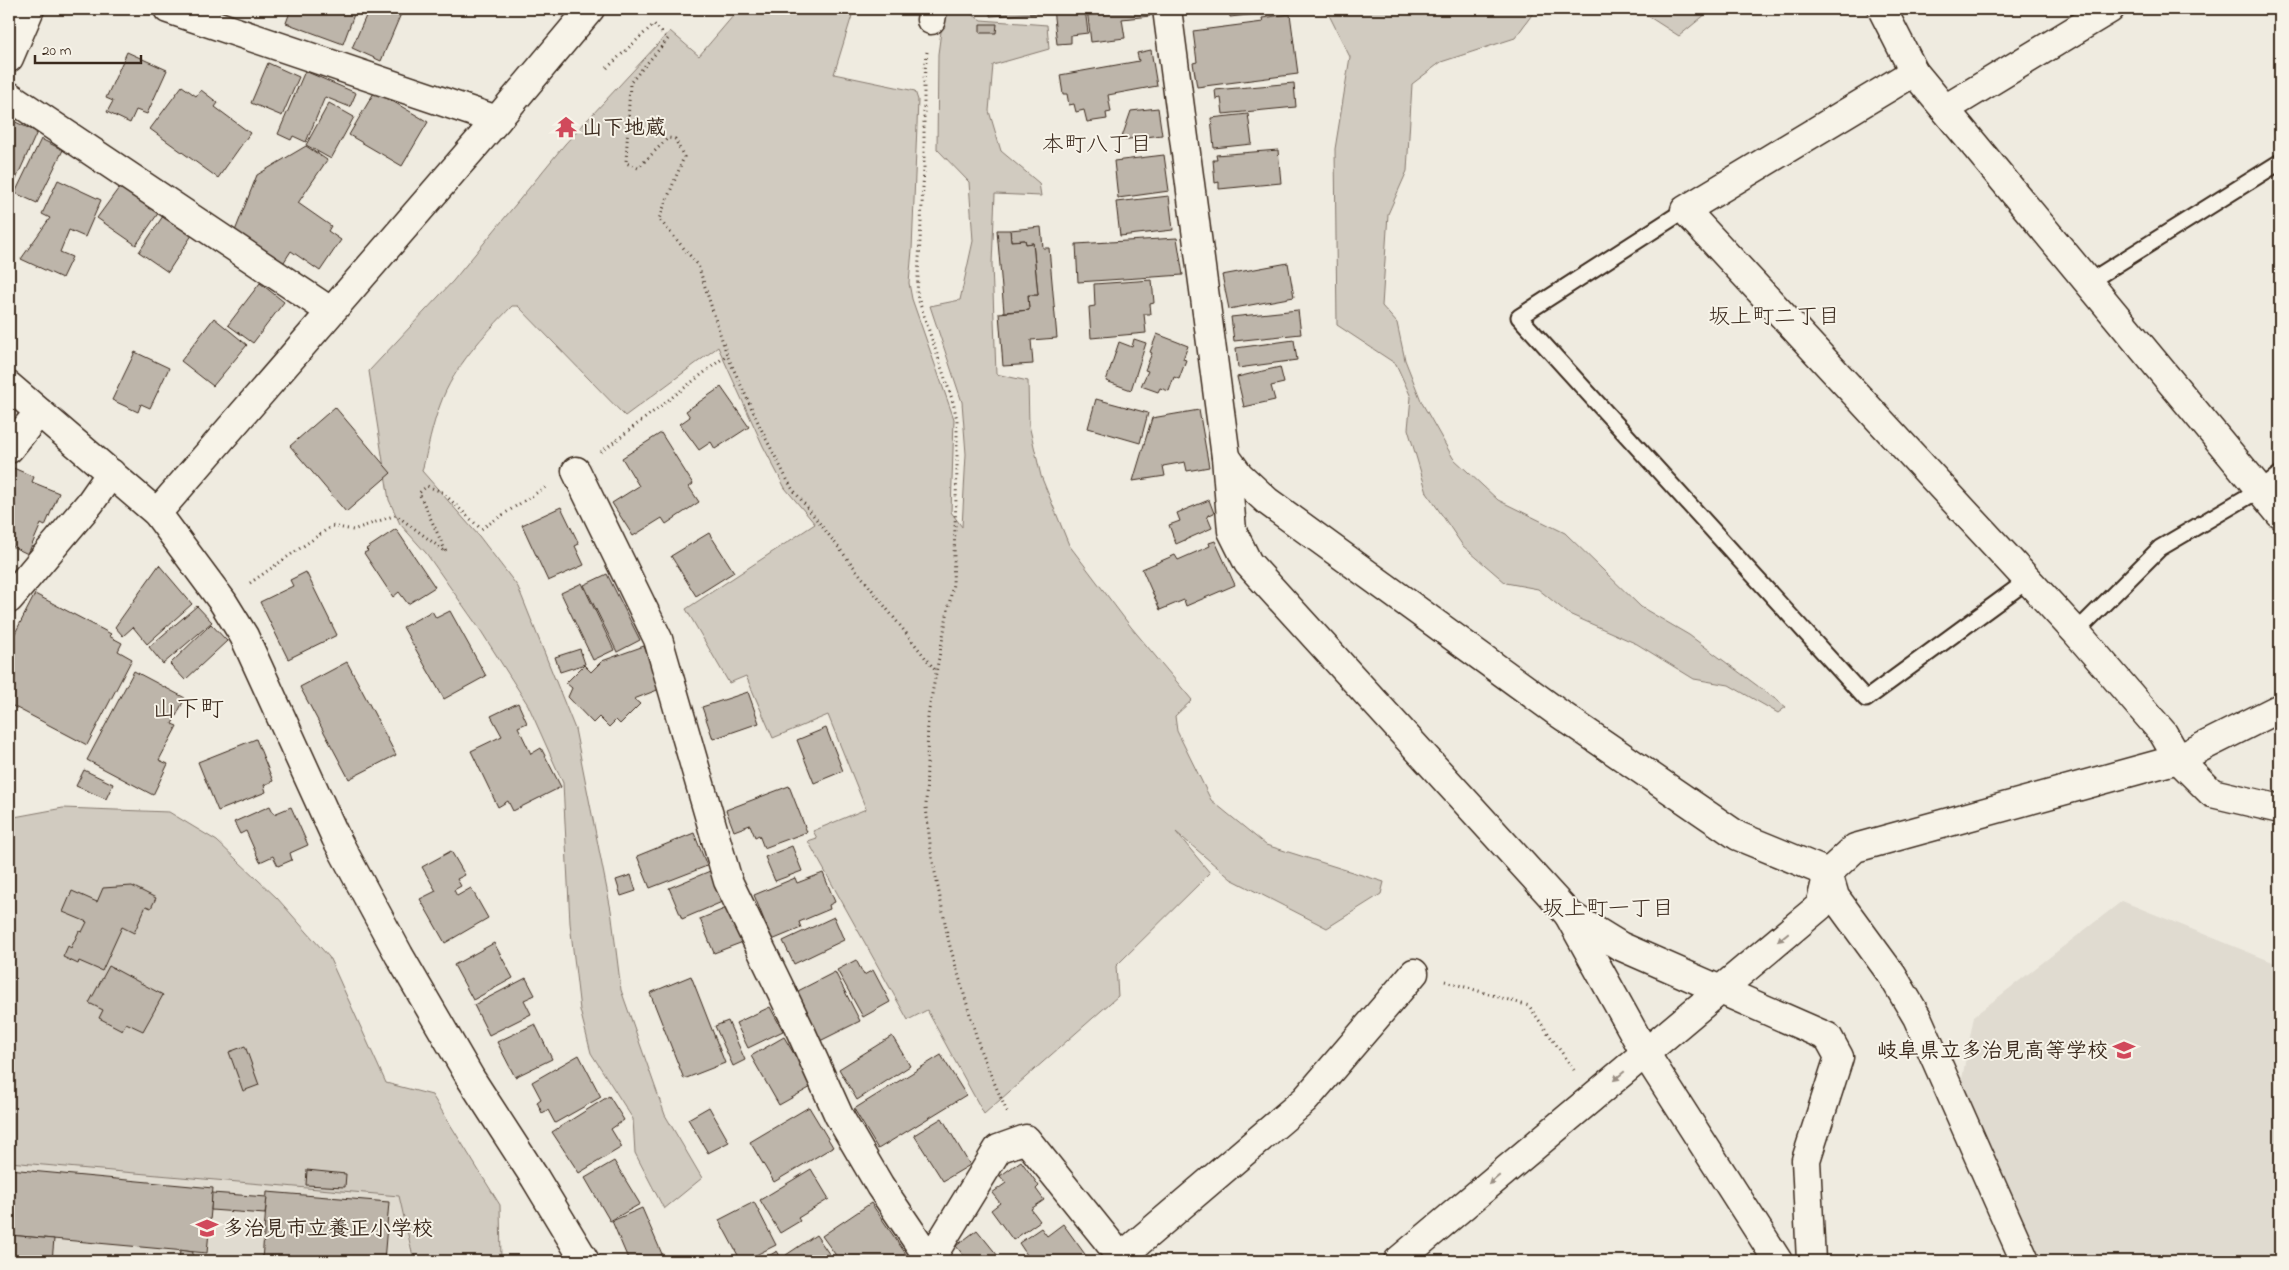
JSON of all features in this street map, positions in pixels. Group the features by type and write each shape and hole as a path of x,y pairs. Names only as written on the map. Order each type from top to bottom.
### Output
{"street":[{"path":"9,58 30,9"},
{"path":"168,9 497,120"},
{"path":"157,513 497,120 590,9"},
{"path":"1166,9 1226,457 1232,531 1248,563 1568,914 1645,1053 1778,1261"},
{"path":"1882,9 1914,72 2280,514"},
{"path":"1945,108 2110,9"},
{"path":"1914,72 1685,210 2076,632 2163,733 2178,759 2212,793 2280,809"},
{"path":"9,96 330,311"},
{"path":"9,386 157,513 223,602 244,636 336,838 400,955 471,1079 535,1178 585,1261"},
{"path":"9,449 39,412"},
{"path":"1226,457 1240,475 1267,501 1557,712 1738,836 1828,873"},
{"path":"576,471 658,639 728,881 801,1032 839,1116 880,1186 930,1260 998,1149 1026,1139 1122,1259 1305,1100 1414,973"},
{"path":"9,599 90,503 111,473"},
{"path":"1398,1261 1820,906 1828,873 1856,848 2178,759 2280,708"},
{"path":"1828,873 1835,896 1892,975 1917,1017 2025,1261"},
{"path":"1568,914 1620,946 1828,1037 1839,1057 1806,1160 1811,1261"}],"lane":[{"path":"2087,283 2280,162"},
{"path":"1685,210 1519,317 1866,699 2028,580"},
{"path":"2076,632 2160,548 2259,490 2280,474"}],"path":[{"path":"932,14 924,79 924,169 918,295 953,402 957,420 953,584 928,715 926,807 933,861 949,943 981,1052 1008,1115 1026,1139"},
{"path":"607,68 654,24 668,40 630,84 626,163 638,168 668,138 675,139 684,157 659,219 698,265 727,355 763,433 791,487 936,670"},
{"path":"223,602 332,526 353,530 396,515 446,552 419,493 427,486 442,492 481,529 558,479 576,471 727,355"},
{"path":"1414,973 1530,1006 1593,1097"}],"shaded area":[{"path":"739,9 854,9 834,74 915,91 918,100 909,283 912,299 954,419 951,512 962,527 966,454 962,402 930,306 960,300 973,241 969,182 937,149 938,54 944,9 963,9 981,20 1047,25 1049,49 993,65 989,111 1001,151 1039,183 1041,196 995,194 992,264 996,374 1028,381 1029,425 1041,476 1069,545 1131,627 1192,700 1175,716 1177,731 1211,800 1266,845 1384,882 1381,894 1327,928 1231,879 1176,832 1210,873 1116,966 1118,996 984,1114 927,1010 908,1020 808,841 817,838 813,831 866,809 828,715 773,738 746,676 729,683 686,609 815,524 785,488 763,446 718,347 625,416 518,306 512,306 471,352 453,377 437,413 422,471 479,536 518,587 575,729 611,910 621,990 665,1115 702,1178 664,1209 635,1153 633,1119 591,1053 580,1010 570,923 563,783 528,705 481,631 426,553 400,524 389,500 369,371 453,281 565,144 670,31 699,56"},
{"path":"1326,9 1536,9 1515,38 1441,62 1412,84 1407,171 1388,214 1382,306 1397,323 1405,360 1422,403 1453,458 1498,500 1565,533 1641,607 1689,635 1786,707 1778,713 1729,685 1694,679 1637,644 1569,614 1538,589 1506,583 1463,546 1427,493 1408,429 1411,397 1396,364 1337,325 1335,149 1350,57"},
{"path":"1637,9 1712,9 1679,36"},
{"path":"63,808 169,812 217,841 277,898 329,957 386,1083 432,1095 500,1205 501,1261 414,1261 399,1196 9,1162 9,818"},
{"name":"岐阜県立多治見高等学校","path":"2122,901 2280,965 2280,1261 2032,1261 1961,1084 1974,1016"},
{"name":"多治見市立養正小学校","path":"9,1162 400,1196 412,1261 9,1261"}],"building":[{"path":"291,9 356,9 343,44 286,23"},
{"path":"369,9 403,9 381,61 352,48"},
{"path":"990,9 1041,9 1042,13 990,16"},
{"path":"1053,9 1085,9 1088,33 1071,35 1071,43 1057,44"},
{"path":"1087,9 1150,9 1150,16 1122,19 1125,38 1091,42"},
{"path":"1229,9 1283,9 1283,11 1230,17"},
{"path":"1290,14 1298,74 1197,87 1193,63 1197,62 1193,31 1263,22 1262,18"},
{"path":"980,24 997,24 996,33 980,33"},
{"path":"1151,50 1157,86 1108,95 1111,112 1106,113 1107,119 1087,122 1084,110 1076,112 1074,104 1069,105 1067,94 1063,94 1060,75 1139,61 1137,53"},
{"path":"127,52 167,70 147,114 136,110 130,123 107,112 113,101 106,98"},
{"path":"268,63 299,77 282,116 251,103"},
{"path":"305,71 356,93 350,107 325,97 306,142 293,136 291,140 278,134"},
{"path":"1294,83 1296,107 1223,114 1221,98 1216,99 1215,90"},
{"path":"182,86 196,96 201,90 218,103 215,107 250,133 218,178 150,129"},
{"path":"375,91 428,122 402,166 349,135"},
{"path":"329,103 354,117 331,159 306,145"},
{"path":"1158,108 1162,135 1121,140 1131,111"},
{"path":"1248,114 1252,144 1214,148 1211,118"},
{"path":"9,119 37,132 9,195"},
{"path":"41,139 63,150 37,203 15,193"},
{"path":"306,146 327,160 298,203 331,226 328,231 341,240 320,271 291,251 282,265 235,231 257,175"},
{"path":"1278,150 1281,183 1219,189 1219,182 1215,183 1213,160 1217,160 1216,155"},
{"path":"1164,155 1169,191 1118,198 1114,161"},
{"path":"58,180 101,200 85,237 69,230 60,252 72,257 62,278 21,259 50,218 42,214"},
{"path":"121,185 159,212 136,245 97,218"},
{"path":"1169,196 1173,230 1120,236 1116,202"},
{"path":"165,213 194,232 168,272 139,252"},
{"path":"1041,227 1043,248 1049,248 1057,338 1031,340 1033,364 1003,366 999,313 1029,310 1028,295 1038,295 1033,243 1026,244 1025,240 1011,241 1010,230"},
{"path":"997,230 1010,230 1011,241 1025,240 1026,244 1033,243 1038,295 1028,295 1029,310 1004,312"},
{"path":"1177,238 1183,275 1078,282 1076,244"},
{"path":"1288,263 1294,297 1229,309 1222,275"},
{"path":"1152,280 1154,303 1150,304 1151,314 1144,314 1146,333 1091,338 1089,307 1095,306 1094,284"},
{"path":"260,283 284,302 253,343 228,325"},
{"path":"1298,310 1301,334 1234,341 1231,317"},
{"path":"214,318 247,345 213,386 181,361"},
{"path":"1157,334 1188,346 1183,359 1186,360 1179,379 1174,377 1169,391 1160,388 1158,392 1141,386 1148,371 1145,370"},
{"path":"1134,339 1146,343 1131,390 1106,381 1119,342 1132,347"},
{"path":"1294,340 1297,360 1238,368 1236,348"},
{"path":"135,352 169,368 150,408 141,404 138,412 112,400"},
{"path":"1280,367 1284,383 1271,386 1275,400 1244,407 1237,377"},
{"path":"721,387 749,427 715,449 711,442 699,450 680,424 690,417 686,411"},
{"path":"1096,399 1148,413 1140,443 1088,428"},
{"path":"335,407 391,473 346,512 290,446"},
{"path":"1199,410 1209,467 1187,471 1185,462 1163,466 1165,476 1133,481 1152,418"},
{"path":"661,433 693,484 689,487 699,502 666,524 662,518 633,536 612,503 639,486 622,458"},
{"path":"9,466 34,477 32,482 59,493 45,526 41,524 28,554 9,545"},
{"path":"1209,500 1214,513 1207,516 1212,528 1176,544 1169,525 1180,521 1177,513"},
{"path":"561,507 579,544 575,546 584,565 548,581 522,525"},
{"path":"396,529 435,587 408,604 399,592 393,597 364,553 368,551 366,549"},
{"path":"709,533 734,572 696,596 671,556"},
{"path":"1215,541 1235,585 1186,606 1184,600 1160,610 1142,569 1175,555 1178,560 1210,546 1209,543"},
{"path":"159,565 192,604 147,644 133,627 123,636 115,627"},
{"path":"306,572 337,635 288,659 260,602 293,586 290,580"},
{"path":"607,574 640,640 617,652 584,585"},
{"path":"582,583 614,650 593,660 561,593"},
{"path":"35,594 111,634 109,636 122,643 118,651 132,659 87,745 9,704 9,645"},
{"path":"197,606 212,622 163,664 149,647"},
{"path":"432,611 436,618 450,611 486,676 444,699 403,627"},
{"path":"211,624 227,641 185,680 170,664"},
{"path":"644,646 660,689 634,699 640,704 620,724 616,720 609,727 599,717 593,723 568,697 572,688 566,683 584,665 591,672 602,661"},
{"path":"580,649 585,664 560,672 555,657"},
{"path":"347,662 396,755 349,779 300,687"},
{"path":"134,671 185,698 172,724 177,726 159,760 168,764 153,795 87,760"},
{"path":"748,692 759,723 713,739 702,707"},
{"path":"518,703 527,723 518,727 531,754 541,748 561,787 513,811 508,801 498,807 471,751 502,736 491,716"},
{"path":"826,728 843,771 814,783 797,740"},
{"path":"256,739 273,781 264,785 266,792 218,811 198,762"},
{"path":"84,770 113,784 106,799 76,786"},
{"path":"789,786 807,832 764,848 759,835 755,837 750,825 734,831 726,810"},
{"path":"270,806 274,814 291,807 308,845 290,853 292,860 278,866 273,856 260,862 246,831 240,834 234,822"},
{"path":"694,833 707,866 650,888 637,856"},
{"path":"792,846 802,871 775,881 765,857"},
{"path":"451,851 465,875 457,879 461,886 454,890 457,896 471,888 488,918 445,943 420,899 436,891 422,867"},
{"path":"710,871 722,902 682,919 669,888"},
{"path":"823,873 835,902 829,905 830,909 799,922 801,928 772,940 754,895 795,878 797,883"},
{"path":"631,875 636,891 621,896 616,880"},
{"path":"132,886 156,898 151,908 146,906 134,933 122,927 102,971 79,961 78,964 63,957 68,946 71,948 79,931 82,932 87,922 63,912 72,891 97,902 103,888"},
{"path":"729,907 743,942 714,953 700,919"},
{"path":"834,917 844,940 794,964 783,941"},
{"path":"494,943 513,978 473,1000 454,965"},
{"path":"856,960 864,975 873,970 890,1002 863,1017 837,970"},
{"path":"109,966 163,995 143,1031 126,1023 122,1030 99,1018 103,1010 89,1003"},
{"path":"835,972 860,1021 820,1041 794,993"},
{"path":"691,976 725,1063 684,1079 650,993"},
{"path":"526,978 535,995 524,1000 531,1014 489,1035 474,1005"},
{"path":"770,1007 783,1031 748,1048 736,1023"},
{"path":"728,1021 745,1060 733,1066 715,1026"},
{"path":"535,1024 552,1059 515,1077 497,1042"},
{"path":"892,1036 910,1066 857,1100 839,1069"},
{"path":"784,1037 813,1086 779,1105 751,1056"},
{"path":"245,1046 259,1085 243,1091 229,1052"},
{"path":"579,1055 601,1097 555,1123 548,1110 542,1113 537,1102 541,1099 532,1082"},
{"path":"941,1055 966,1095 878,1149 854,1109"},
{"path":"609,1096 624,1120 611,1129 622,1147 579,1173 552,1132"},
{"path":"709,1107 729,1142 708,1153 688,1119"},
{"path":"809,1107 833,1147 774,1182 750,1142"},
{"path":"942,1118 970,1165 943,1181 914,1135"},
{"path":"614,1161 640,1204 610,1221 585,1178"},
{"path":"1021,1161 1039,1186 1036,1189 1044,1200 1031,1209 1040,1221 1013,1240 991,1210 1000,1203 992,1193 1006,1183 1000,1176"},
{"path":"9,1169 213,1188 207,1253 9,1235"},
{"path":"811,1169 829,1199 798,1218 800,1221 780,1233 760,1200"},
{"path":"307,1170 346,1174 345,1187 306,1185"},
{"path":"267,1192 389,1202 384,1261 262,1261"},
{"path":"212,1193 267,1197 265,1214 211,1210"},
{"path":"754,1202 776,1245 741,1261 719,1220"},
{"path":"871,1203 908,1257 906,1261 840,1261 822,1236"},
{"path":"642,1208 662,1254 646,1261 629,1261 612,1221"},
{"path":"1063,1224 1087,1257 1082,1261 1031,1261 1019,1243 1041,1228 1047,1236"},
{"path":"977,1230 1002,1261 968,1261 956,1246"},
{"path":"9,1235 54,1239 52,1261 9,1261"},
{"path":"816,1235 834,1261 790,1261 786,1255"},
{"path":"180,1250 193,1252 192,1261 179,1261"},
{"path":"777,1251 783,1261 760,1261"}],"place":[{"name":"山下地蔵","path":"566,127"},
{"name":"岐阜県立多治見高等学校","path":"2124,1050"},
{"name":"多治見市立養正小学校","path":"207,1228"}],"district":[{"name":"本町八丁目","path":"1097,143"},
{"name":"坂上町二丁目","path":"1774,315"},
{"name":"山下町","path":"188,708"},
{"name":"坂上町一丁目","path":"1608,907"}]}
